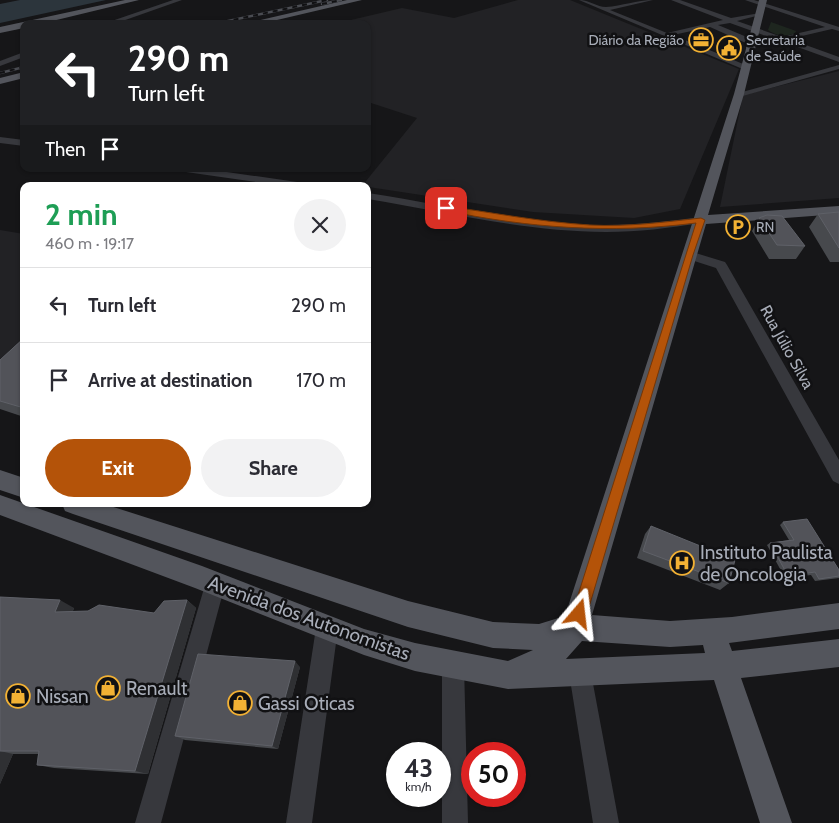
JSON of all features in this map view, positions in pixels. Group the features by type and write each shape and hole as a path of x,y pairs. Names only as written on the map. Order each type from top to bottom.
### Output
{"main road":[{"path":"46,20 135,0"},
{"path":"266,20 358,0"},
{"path":"277,20 368,0"},
{"path":"508,675 538,664 567,640 575,627 739,94 762,2"},
{"path":"0,30 20,26"},
{"path":"0,79 20,75"},
{"path":"701,220 839,210"},
{"path":"0,480 20,487"},
{"name":"Avenida dos Autonomistas","path":"0,505 202,578 215,585 381,647 453,665 508,675 724,666 839,653"},
{"name":"Avenida dos Autonomistas","path":"82,507 408,614 493,635 539,637 575,627 670,634 712,632 839,616"},
{"path":"712,632 776,823"}],"street":[{"path":"118,20 179,0"},
{"path":"582,0 745,68"},
{"path":"603,9 650,0"},
{"path":"674,0 839,60"},
{"path":"748,0 762,2 837,27"},
{"path":"666,35 758,14"},
{"path":"711,25 750,45 837,27"},
{"path":"0,64 20,56"},
{"path":"739,94 839,68"},
{"path":"0,140 20,143"},
{"path":"207,172 276,182"},
{"path":"371,196 544,223 592,228 651,226 701,220"},
{"name":"Rua Júlio Silva","path":"689,255 721,265 839,476"},
{"path":"148,823 215,585"},
{"path":"299,823 327,628"},
{"path":"453,665 454,823"},
{"path":"580,673 606,823"}],"shaded area":[{"path":"20,0 106,0 0,23 0,4"},
{"path":"518,0 570,0 739,69 680,209 634,218 533,212 371,187 371,182 365,182 417,118 371,103 371,20 351,20 402,8 454,18"},
{"path":"771,22 796,31 795,34 775,34 768,30"},
{"path":"839,71 839,198 720,207 743,95"},
{"path":"0,230 20,233 20,348 0,366"}],"building":[{"path":"839,212 839,248 818,214"},
{"path":"767,215 782,216 805,246 777,245 759,218"},
{"path":"20,342 20,407 0,401 0,360"},
{"path":"807,519 839,570 839,576 819,579 815,572 788,576 770,543 794,540 783,522"},
{"path":"651,526 735,560 729,583 643,551"},
{"name":"Renault","path":"0,597 60,600 55,612 88,611 99,605 154,613 164,601 187,600 135,771 37,765 39,751 0,751"},
{"name":"Gassi Oticas","path":"198,654 295,661 272,746 175,736"}],"railway":[{"path":"233,20 327,0"},
{"path":"322,4 341,0"},
{"path":"0,73 20,68"}],"place":[{"name":"Diário da Região","path":"701,40"},
{"name":"Secretaria de Saúde","path":"729,48"},
{"name":"RN","path":"738,227"},
{"name":"Instituto Paulista de Oncologia","path":"682,563"},
{"name":"Renault","path":"108,688"},
{"name":"Nissan","path":"18,696"},
{"name":"Gassi Oticas","path":"240,703"}],"route":[{"path":"446,208 544,223 592,228 651,226 701,220 579,614"}]}
